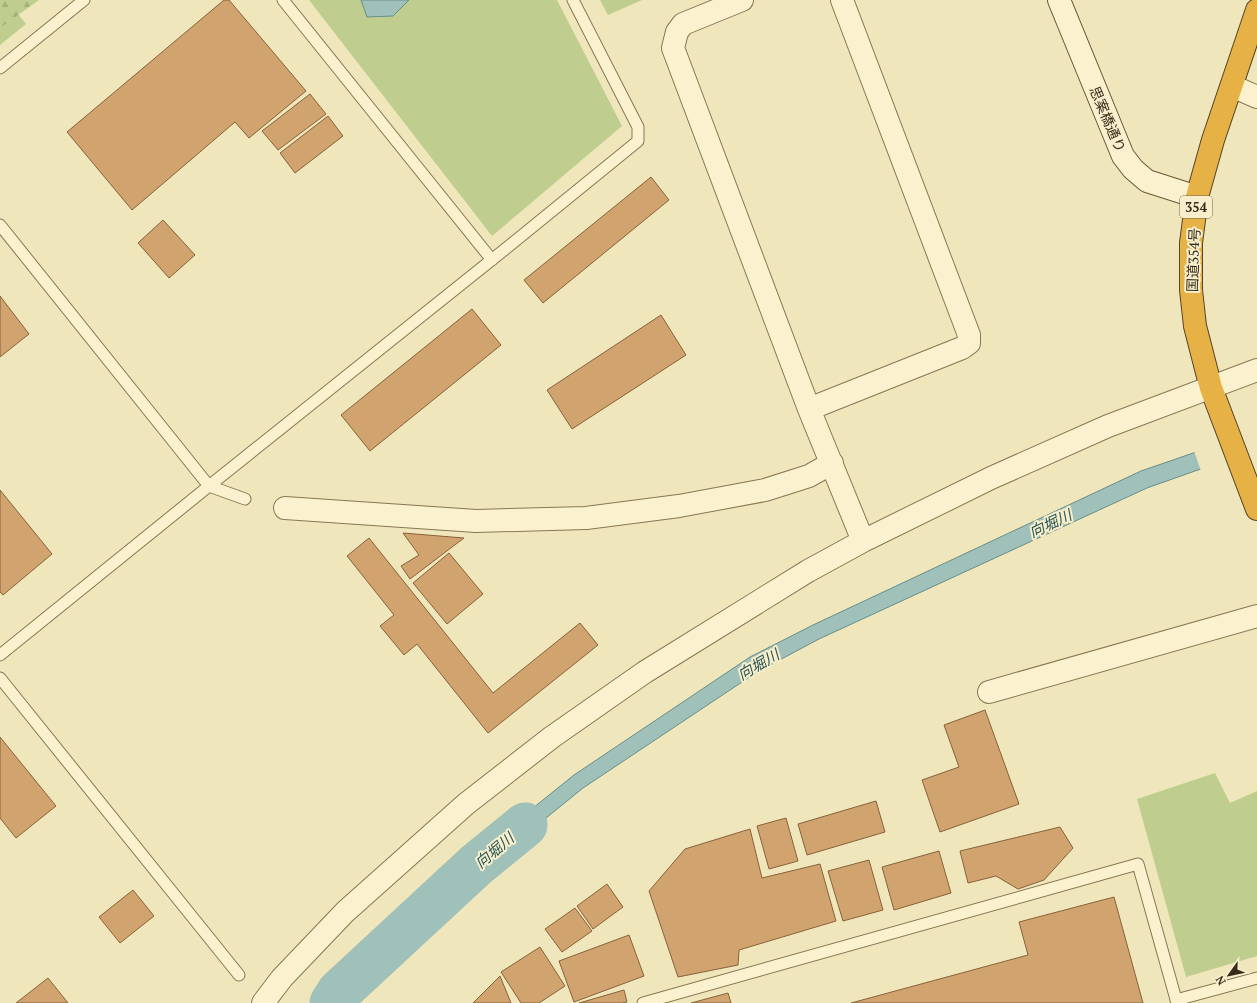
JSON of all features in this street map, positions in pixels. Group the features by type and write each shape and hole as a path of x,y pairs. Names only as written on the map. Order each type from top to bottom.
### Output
{"highway":[{"name":"国道354号","path":"1255,503 1218,409 1195,326 1191,290 1191,243 1197,197 1213,140 1257,10"}],"street":[{"path":"742,0 683,24 677,32 673,48 809,409 863,541"},
{"path":"809,409 962,348 969,343 970,335 842,0"},
{"name":"思案橋通り","path":"1060,0 1123,156 1133,169 1147,181 1197,197"},
{"path":"1232,86 1257,97"},
{"path":"263,1003 282,978 344,912 466,804 540,747 645,672 808,571 863,541 991,478 1108,426 1257,370"},
{"path":"285,508 476,521 586,518 679,506 765,490 809,476 832,463"},
{"path":"990,692 1257,616"}],"lane":[{"path":"0,68 84,0"},
{"path":"284,0 492,260"},
{"path":"0,655 638,141 638,126 573,0"},
{"path":"0,225 209,486 245,499"},
{"path":"0,678 239,975"},
{"path":"643,1003 1138,864 1177,1001 1257,978"}],"green space":[{"path":"0,0 7,0 26,24 0,45"},
{"path":"0,0 39,0 0,28"},
{"path":"309,0 557,0 622,126 492,236"},
{"path":"600,0 642,0 608,15"},
{"path":"1215,773 1230,803 1257,791 1257,956 1186,977 1137,799"}],"water":[{"path":"361,0 409,0 393,16 367,17"},
{"path":"1257,431 1257,449 1147,488 819,639 757,672 583,788 482,870 472,857 574,775 750,657 813,625 1141,471"}],"pier":[{"path":"1257,429 1257,452 1201,471 1194,451"}],"building":[{"path":"224,0 229,0 306,91 249,138 235,122 132,210 67,132"},
{"path":"310,94 326,114 278,150 262,131"},
{"path":"328,116 343,136 295,173 280,153"},
{"path":"651,177 669,200 543,303 524,280"},
{"path":"163,220 195,255 169,278 138,243"},
{"path":"0,296 29,334 0,357"},
{"path":"472,309 501,345 370,451 341,415"},
{"path":"661,315 686,355 572,429 547,390"},
{"path":"0,490 52,554 3,595 0,592"},
{"path":"403,533 464,538 410,579 401,566 419,555"},
{"path":"369,538 493,693 580,623 598,645 488,733 417,644 404,655 380,626 394,615 347,556"},
{"path":"449,553 483,594 447,624 413,583"},
{"path":"985,710 1019,804 940,832 922,780 959,767 944,725"},
{"path":"0,737 56,806 16,838 0,818"},
{"path":"876,801 885,832 807,855 798,824"},
{"path":"786,818 798,861 769,869 757,826"},
{"path":"1060,827 1073,848 1044,880 1018,889 996,876 968,883 960,851"},
{"path":"750,829 762,878 820,864 836,921 739,950 738,965 678,977 649,891 685,849"},
{"path":"939,851 951,893 894,910 882,867"},
{"path":"869,860 883,910 843,921 828,871"},
{"path":"607,884 623,907 593,929 577,906"},
{"path":"133,890 154,916 120,943 99,917"},
{"path":"1114,897 1143,1003 851,1003 1028,955 1019,922"},
{"path":"575,908 592,931 562,952 545,929"},
{"path":"629,935 644,976 574,1002 559,961"},
{"path":"540,947 565,986 539,1003 521,1003 501,972"},
{"path":"500,976 511,1003 473,1003"},
{"path":"48,978 68,1003 16,1003"},
{"path":"624,990 627,1002 579,1003"},
{"path":"728,993 731,1003 691,1003"}],"waterway":[{"name":"向堀川","path":"332,1003 339,992 476,865 525,825"}]}
